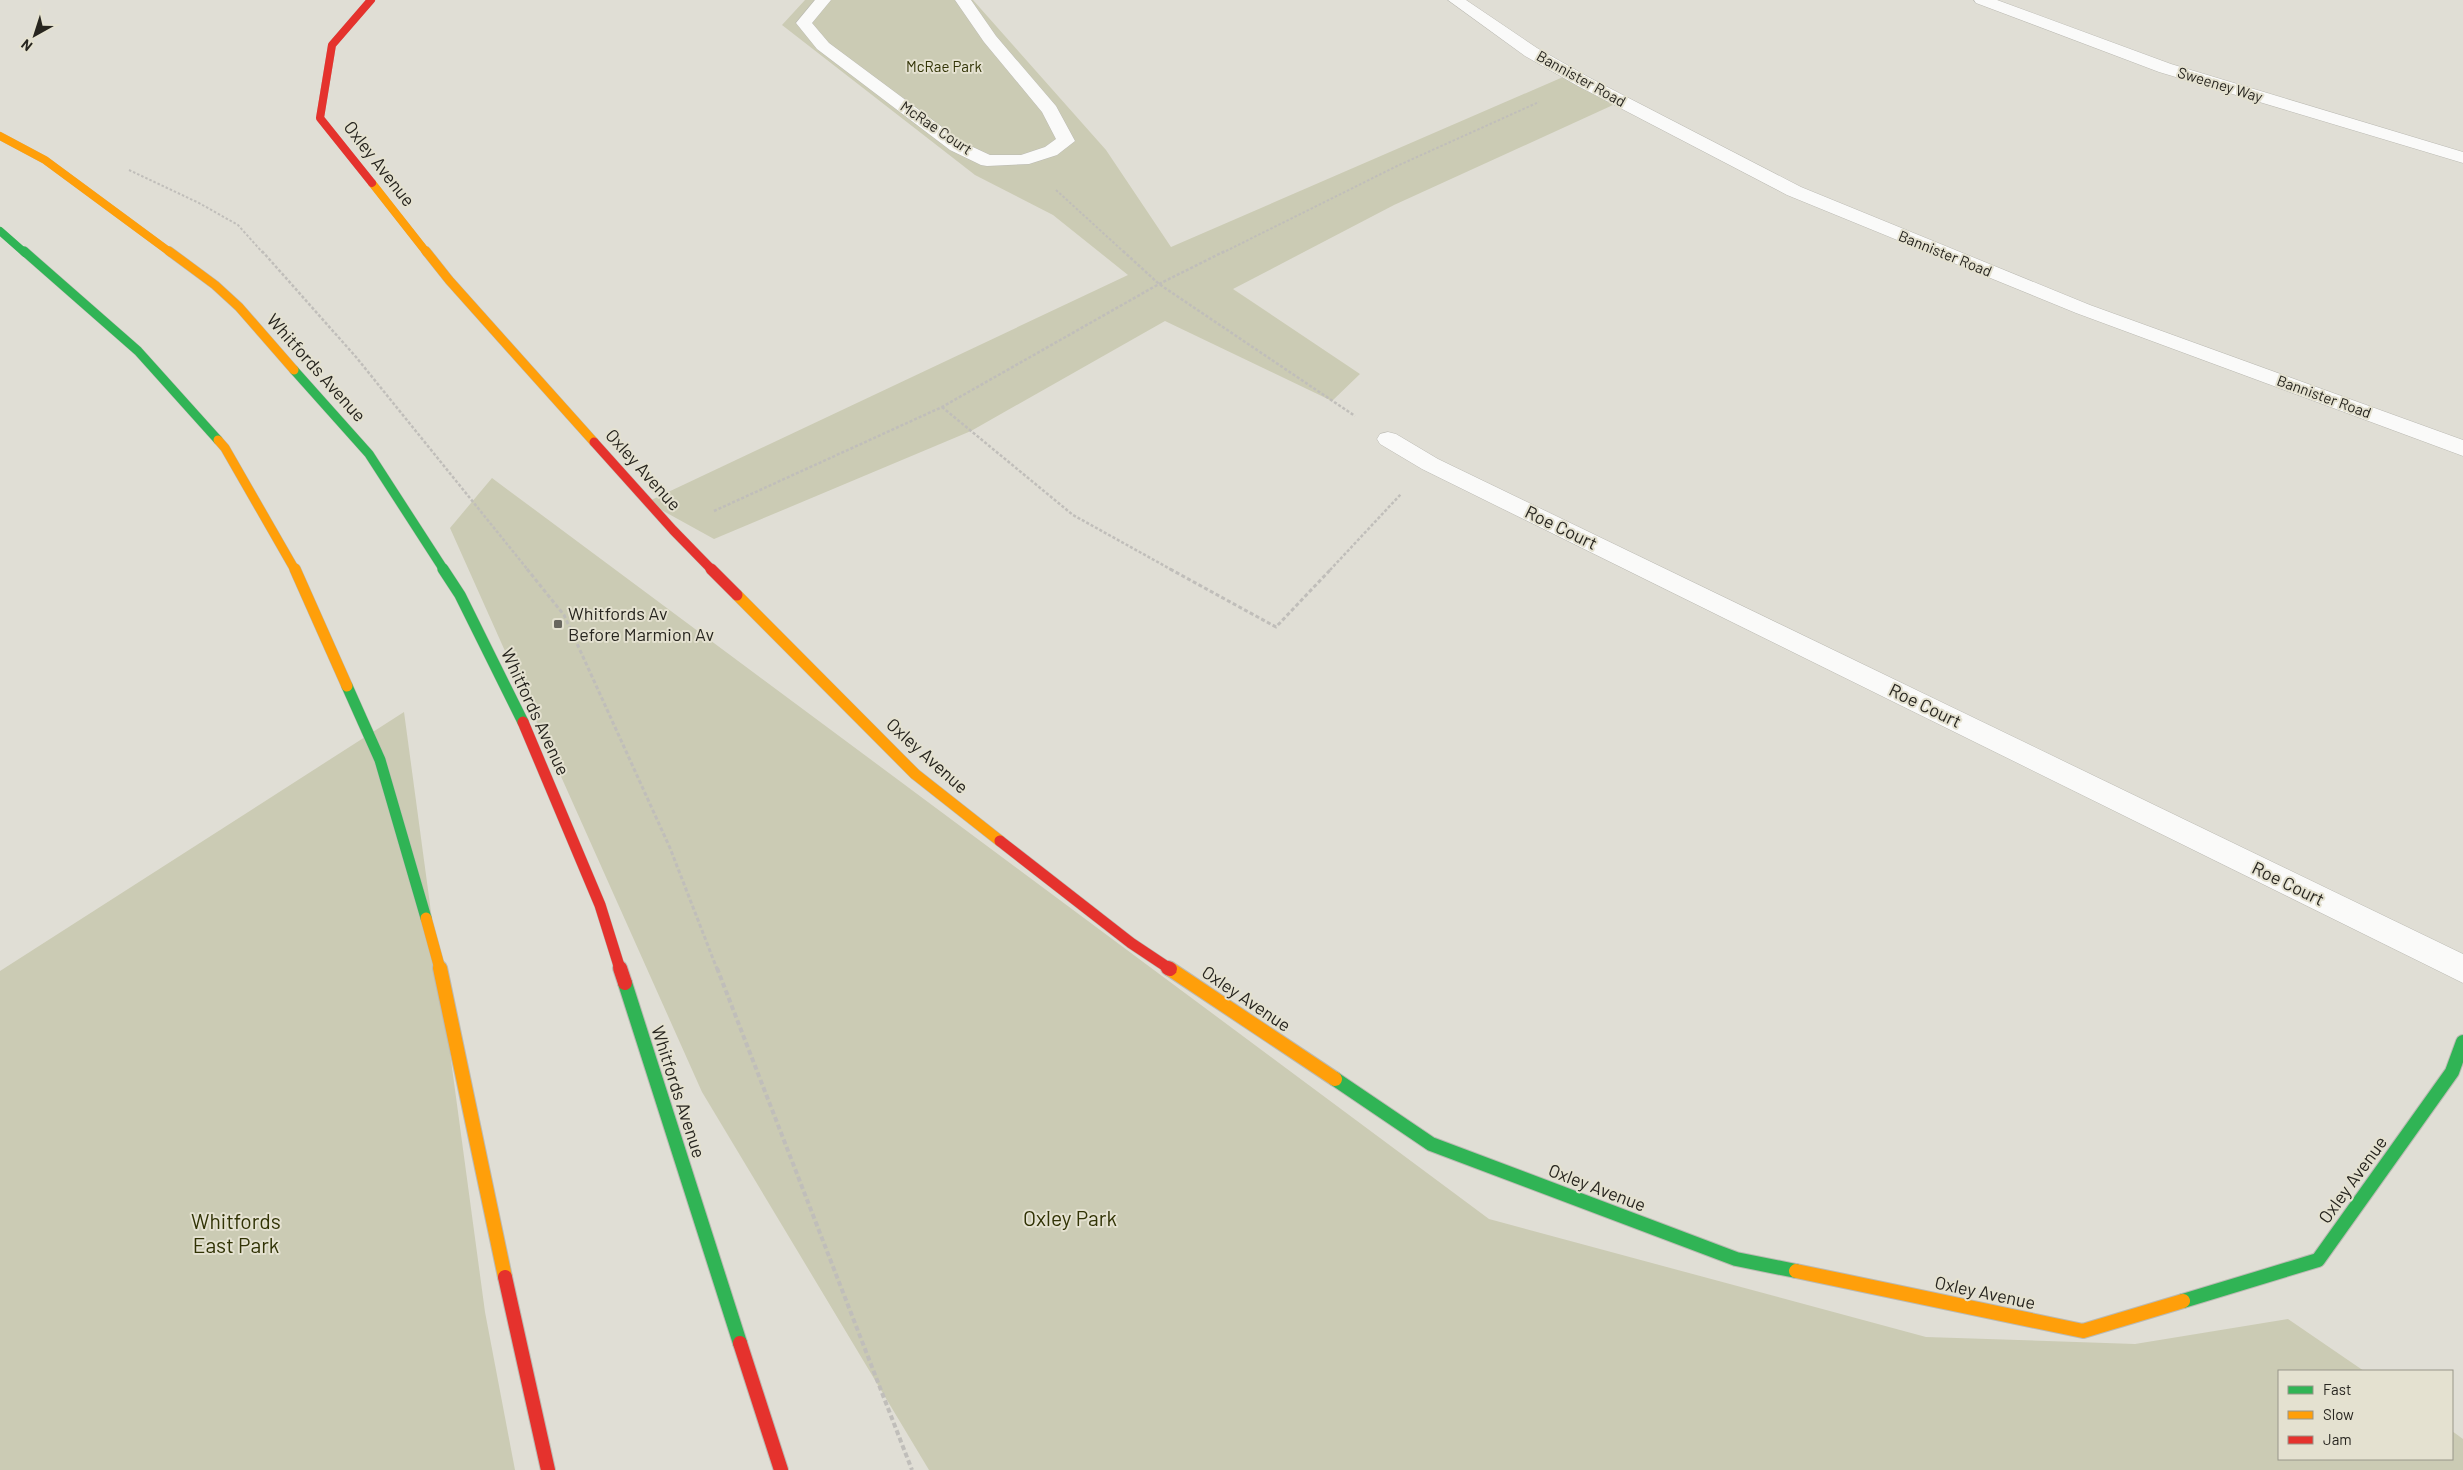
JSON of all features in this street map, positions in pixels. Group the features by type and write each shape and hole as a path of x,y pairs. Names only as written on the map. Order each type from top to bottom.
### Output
{"main road":[{"name":"Oxley Avenue","path":"372,0 332,44 320,118 449,280 673,530 915,774 1131,943 1431,1144 1736,1259 2083,1331 2318,1260 2452,1072 2463,1042"},
{"name":"Whitfords Avenue","path":"0,136 44,160 215,285 239,307 370,454 460,595 526,729 600,905 781,1470"},
{"path":"0,231 138,351 225,448 293,565 376,751 440,967 548,1470"}],"street":[{"name":"McRae Court","path":"823,0 804,23 823,46 956,146 987,162 1024,160 1051,150 1066,141 1050,110 990,39 963,0"},
{"name":"Bannister Road","path":"1456,0 1531,52 1584,82 1794,191 2083,309 2463,448"},
{"name":"Sweeney Way","path":"1982,0 2166,68 2463,158"},
{"name":"Roe Court","path":"1388,439 1430,464 2463,969"}],"path":[{"path":"673,530 942,407 1159,284 1397,166 1584,82"},
{"path":"1024,160 1159,284 1388,439"},
{"path":"942,407 1073,516 1276,627 1430,464"}],"green space":[{"name":"McRae Park","path":"805,0 973,0 1106,150 1171,247 1570,74 1613,105 1394,205 1233,289 1360,374 1332,401 1165,321 971,431 714,539 647,502 1128,275 1053,215 975,175 782,25"},
{"name":"Oxley Park","path":"492,478 1489,1219 1926,1337 2135,1344 2288,1319 2363,1370 2278,1370 2278,1460 2453,1460 2453,1432 2463,1439 2463,1470 929,1470 702,1092 450,528"},
{"name":"Whitfords East Park","path":"404,712 485,1312 515,1470 0,1470 0,971"}],"traffic: fast":[{"path":"0,231 138,351 218,440"},
{"path":"294,370 369,454 460,595 523,722"},
{"path":"347,686 380,760 426,918"},
{"path":"625,983 740,1343"},
{"path":"2183,1301 2318,1260 2452,1072 2463,1042"},
{"path":"1335,1079 1431,1144 1736,1259 1796,1271"}],"traffic: slow":[{"path":"0,136 45,160 215,285 239,307 294,370"},
{"path":"372,183 449,280 594,442"},
{"path":"218,440 225,448 293,565 347,686"},
{"path":"737,595 915,774 1000,841"},
{"path":"426,918 440,967 505,1277"},
{"path":"1170,969 1335,1079"},
{"path":"1796,1271 2083,1331 2183,1301"}],"traffic: jam":[{"path":"371,0 332,45 320,118 372,183"},
{"path":"594,442 673,530 737,595"},
{"path":"523,722 600,905 625,983"},
{"path":"1000,841 1131,943 1170,969"},
{"path":"505,1277 548,1470"},
{"path":"740,1343 781,1470"}],"place":[{"name":"Whitfords Av Before Marmion Av","path":"558,624"}]}
